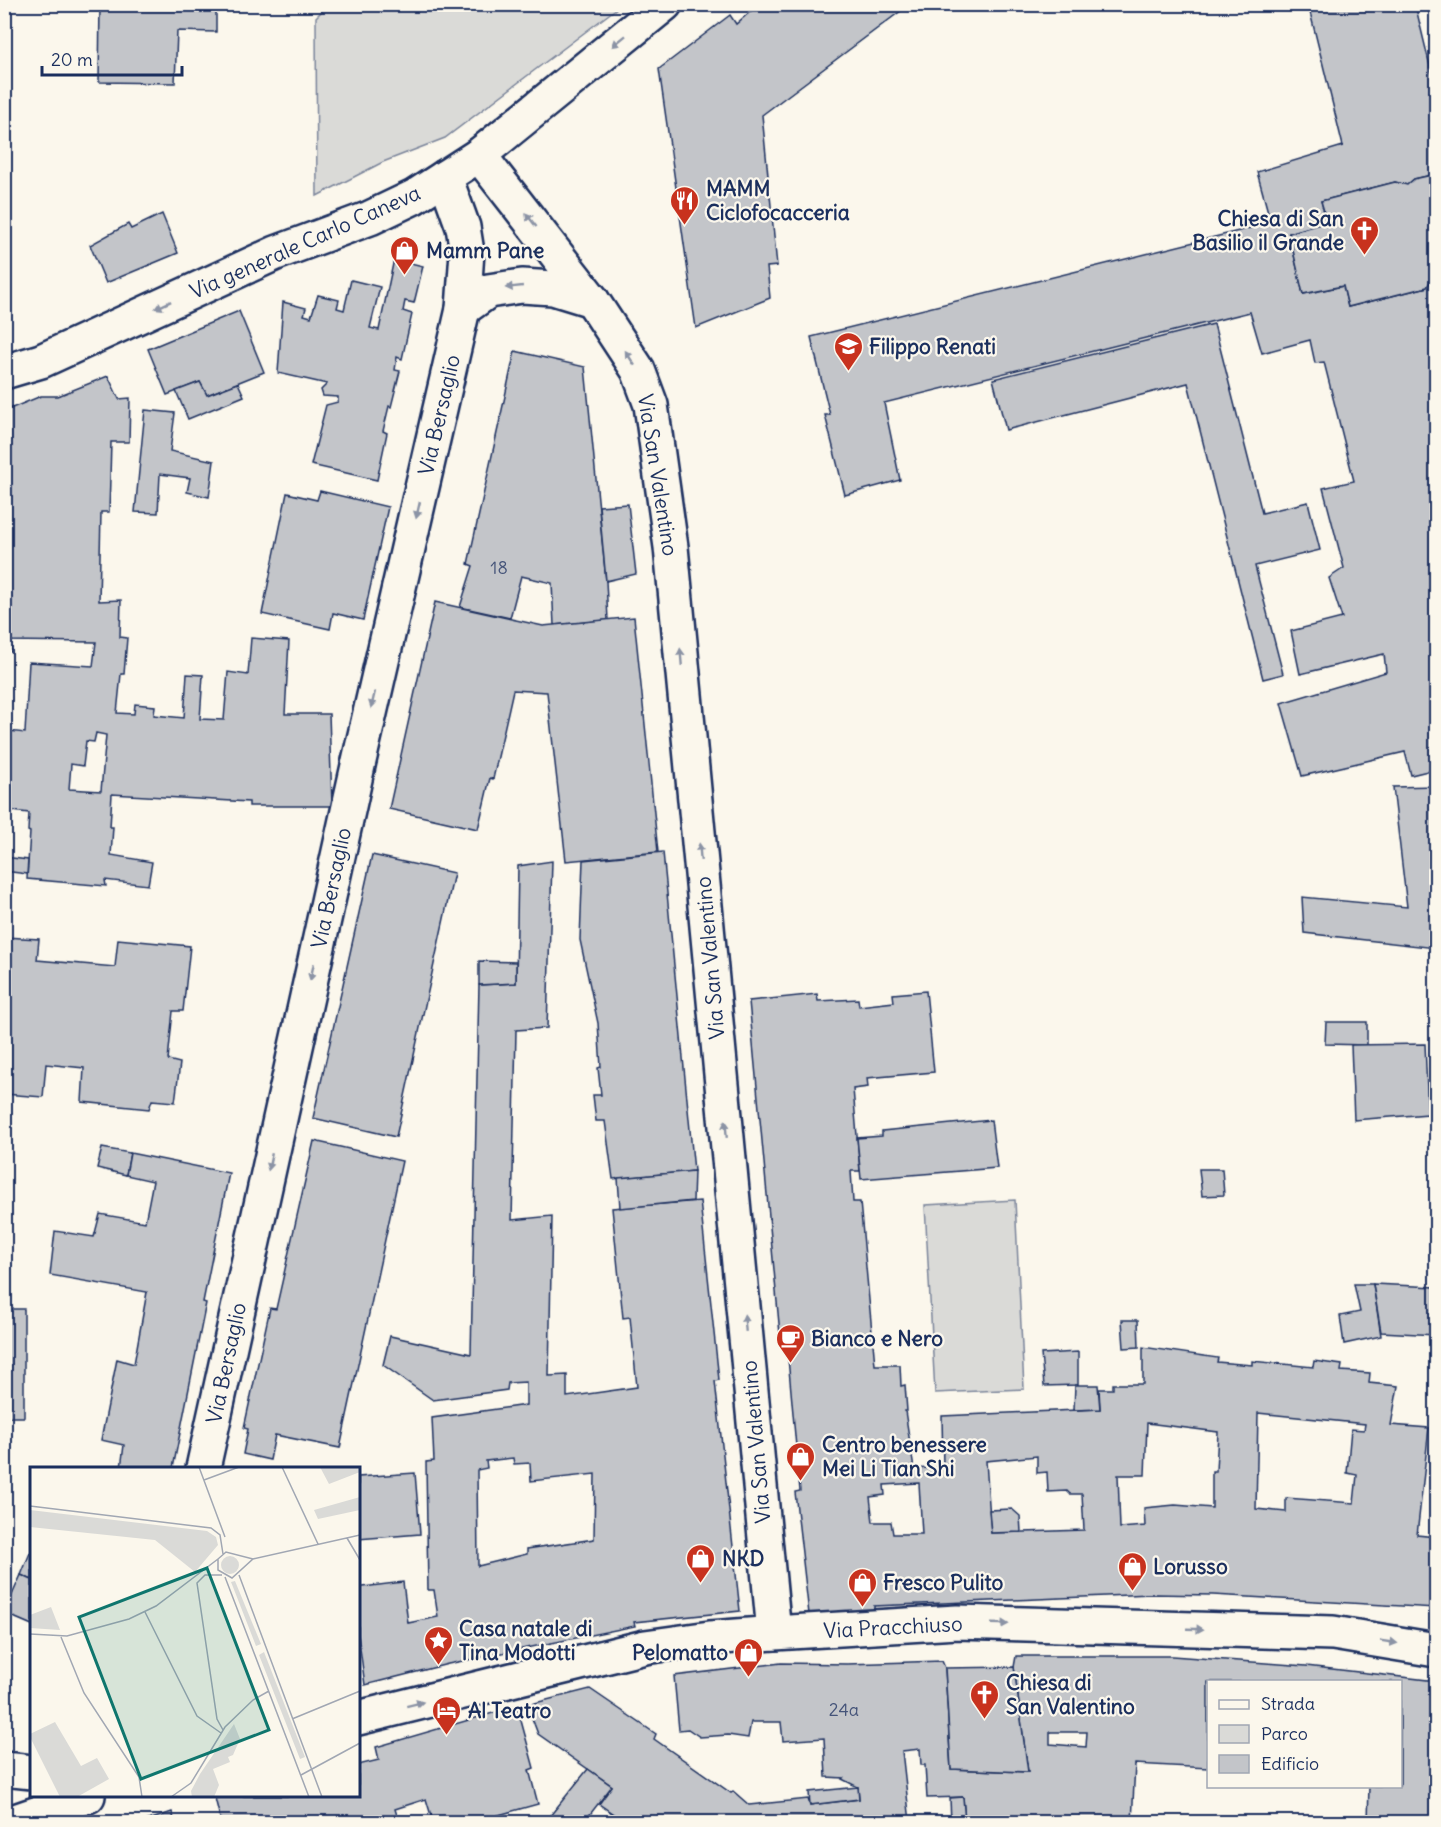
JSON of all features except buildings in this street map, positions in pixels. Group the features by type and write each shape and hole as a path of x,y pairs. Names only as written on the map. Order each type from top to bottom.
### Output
{"street":[{"name":"Via generale Carlo Caneva","path":"4,372 41,361 276,253 370,218 414,197 479,155 665,4"},
{"name":"Via San Valentino","path":"479,155 592,300 638,370 651,405 671,547 774,1633"},
{"name":"Via Bersaglio","path":"202,1467 359,760 463,309 467,252 463,227 445,177"},
{"path":"463,309 488,291 522,286 553,288 592,300"},
{"name":"Via Pracchiuso","path":"360,1718 645,1647 710,1638 774,1633 957,1622 1333,1633 1437,1650"},
{"path":"4,1769 30,1772"},
{"path":"12,1822 85,1797"}],"green space":[{"path":"329,4 621,5 445,138 383,162 317,196 316,17"},
{"path":"1015,1200 1024,1389 935,1393 925,1205"}],"place":[{"name":"MAMM Ciclofocacceria","path":"685,226"},
{"name":"Chiesa di San Basilio il Grande","path":"1365,256"},
{"name":"Mamm Pane","path":"405,276"},
{"name":"Filippo Renati","path":"848,372"},
{"name":"Bianco e Nero","path":"790,1364"},
{"name":"Centro benessere Mei Li Tian Shi","path":"801,1482"},
{"name":"NKD","path":"701,1584"},
{"name":"Lorusso","path":"1132,1592"},
{"name":"Fresco Pulito","path":"862,1608"},
{"name":"Casa natale di Tina Modotti","path":"438,1666"},
{"name":"Pelomatto","path":"749,1678"},
{"name":"Chiesa di San Valentino","path":"985,1720"},
{"name":"Al Teatro","path":"447,1736"}]}
